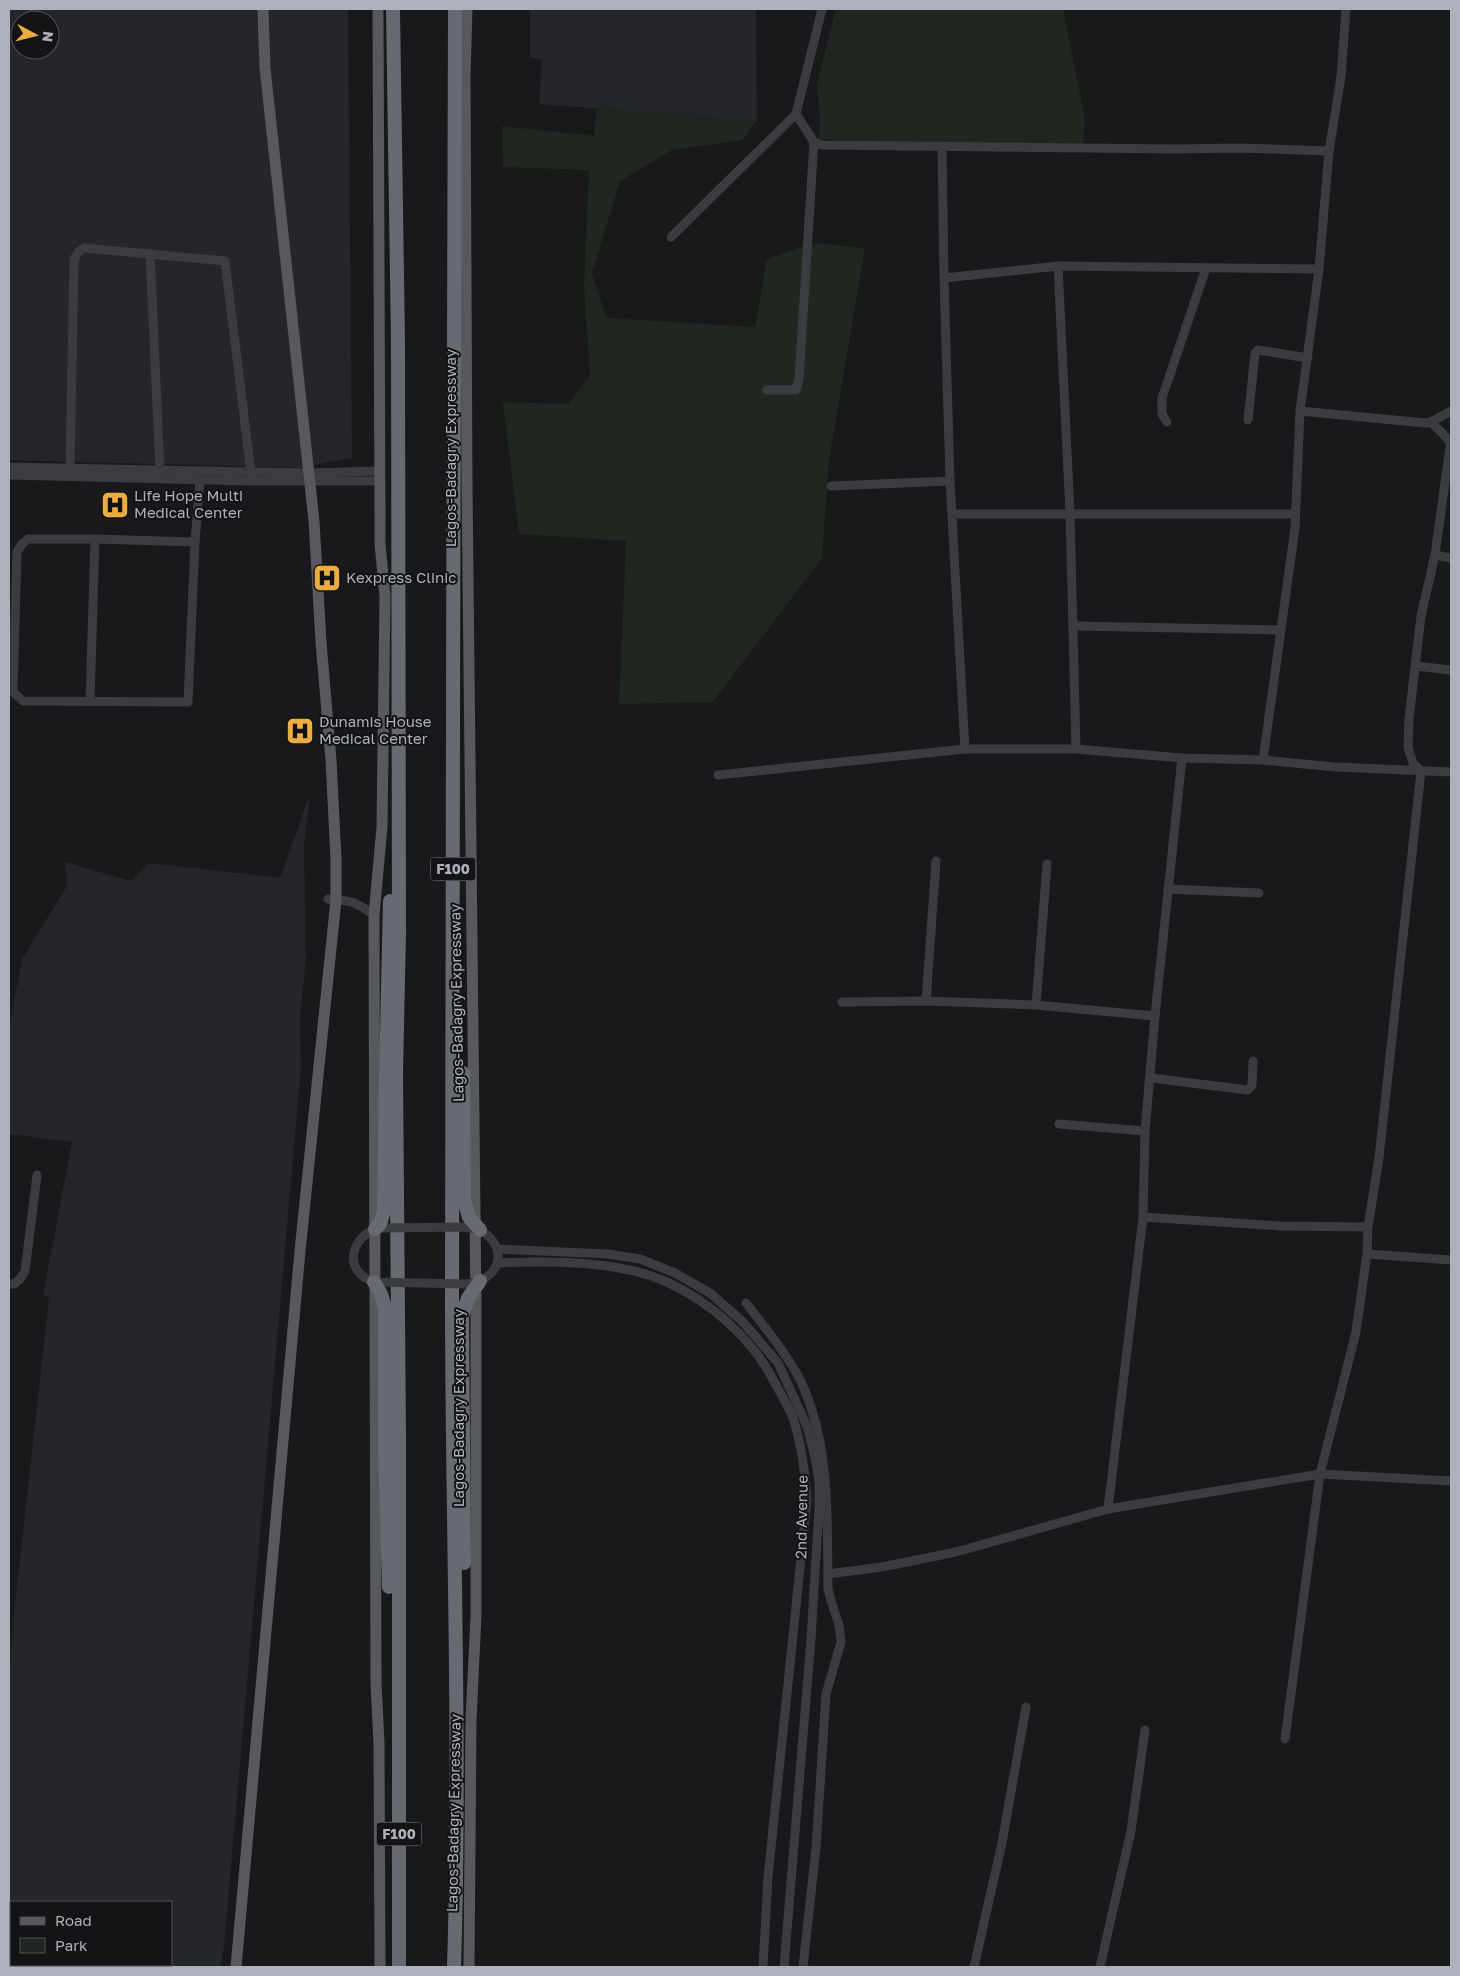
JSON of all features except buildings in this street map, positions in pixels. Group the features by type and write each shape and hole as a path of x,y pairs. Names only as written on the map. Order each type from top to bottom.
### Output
{"highway":[{"name":"F100","path":"393,9 398,342 399,933 396,1074 399,1436 399,1967"},
{"name":"Lagos-Badagry Expressway","path":"454,1967 456,1728 452,1311 454,1077 452,736 456,9"},
{"path":"452,736 461,930 464,1200 469,1217 480,1230"},
{"path":"375,1230 383,1218 384,1211 388,933 398,755"},
{"path":"456,1728 462,1624 464,1532 462,1316 468,1298 480,1281"},
{"path":"374,1282 381,1294 385,1308 385,1444 390,1600 398,1712"}],"main road":[{"path":"236,1967 336,859 314,521 305,477 258,69 255,9"},
{"path":"263,9 265,68 305,477"},
{"path":"378,9 380,544 385,596 382,827 374,915 376,1683 379,1743 380,1967"},
{"name":"Lagos-Badagry Expressway","path":"467,9 465,74 467,485 476,1286 476,1615 471,1739 469,1967"},
{"path":"231,1967 294,1250 332,900"}],"street":[{"path":"671,237 796,114 822,9"},
{"path":"1263,760 1295,528 1294,514 1300,411 1319,269 1329,151 1341,77 1346,9"},
{"path":"767,390 796,390 799,379 814,142 796,114"},
{"path":"814,142 822,145 1240,148 1329,151"},
{"path":"942,146 950,481 965,749"},
{"path":"70,468 74,259 79,251 84,248 225,261 251,473"},
{"path":"150,253 160,470"},
{"path":"944,278 1058,266 1319,269"},
{"path":"1058,266 1070,513 1076,750"},
{"path":"1167,422 1162,414 1162,398 1206,268"},
{"path":"1248,420 1255,353 1258,350 1308,358"},
{"path":"1300,411 1431,422 1451,411"},
{"path":"1421,772 1412,763 1408,748 1409,718 1420,616 1435,555 1451,441 1431,422"},
{"path":"9,467 251,473 305,477"},
{"path":"9,475 200,480 380,476"},
{"path":"195,542 28,539 17,552 13,692 23,701 188,702 195,542 200,480"},
{"path":"831,486 950,481"},
{"path":"952,514 1294,514"},
{"path":"90,701 95,539"},
{"path":"1435,555 1451,558"},
{"path":"1074,626 1280,630"},
{"path":"1416,666 1451,670"},
{"path":"718,775 965,749 1076,750 1182,758 1263,760 1421,772 1451,772"},
{"path":"1108,1509 1143,1218 1146,1131 1155,1016 1182,758"},
{"path":"1285,1739 1320,1474 1356,1332 1367,1254 1368,1227 1379,1158 1421,772"},
{"path":"926,1002 936,861"},
{"path":"1036,1004 1047,864"},
{"path":"1168,889 1259,893"},
{"path":"332,900 348,900 360,905 374,915"},
{"path":"842,1002 1036,1004 1155,1016"},
{"path":"1151,1078 1248,1090 1252,1085 1253,1061"},
{"path":"1059,1124 1146,1131"},
{"path":"9,1284 14,1284 25,1271 36,1175"},
{"path":"1143,1218 1280,1226 1368,1227"},
{"path":"465,1227 480,1230 492,1238 497,1249 497,1263 492,1274 480,1281 466,1284 374,1282 361,1275 353,1257 358,1241 363,1236 382,1228 465,1227"},
{"name":"2nd Avenue","path":"497,1249 608,1254 640,1259 675,1273 710,1293 743,1322 778,1363 807,1426 819,1483 819,1508 811,1639 784,1967"},
{"path":"1367,1254 1451,1260"},
{"name":"2nd Avenue","path":"497,1263 605,1265 636,1271 666,1282 698,1300 732,1325 754,1350 775,1382 792,1416 801,1443 807,1500 768,1876 764,1967"},
{"path":"746,1303 802,1382 817,1424 825,1463 828,1589 839,1625 841,1642 826,1694 816,1848 802,1967"},
{"path":"828,1574 882,1567 956,1552 1108,1509 1320,1474 1451,1481"},
{"path":"974,1967 1002,1842 1026,1707"},
{"path":"1100,1967 1131,1831 1145,1730"}],"shaded area":[{"path":"9,9 348,9 352,458 298,468 9,460"},
{"path":"530,9 756,9 757,121 539,104 542,60 530,57"},
{"path":"310,794 304,847 306,958 300,1019 301,1067 224,1947 220,1967 9,1967 9,1686 13,1622 49,1298 43,1295 72,1142 9,1134 9,1028 22,959 67,886 65,862 131,881 149,863 280,878"}],"green space":[{"path":"836,9 1063,9 1085,119 1082,151 948,149 819,139 820,119 817,83"},
{"path":"597,107 757,121 742,140 672,150 620,181 592,273 606,318 755,327 767,259 815,243 865,248 829,460 822,558 713,702 619,704 626,541 519,534 503,402 568,404 590,376 584,287 589,170 503,167 502,126 594,136"}],"place":[{"name":"Life Hope Multi Medical Center","path":"115,505"},
{"name":"Kexpress Clinic","path":"327,578"},
{"name":"Dunamis House Medical Center","path":"300,731"}]}
